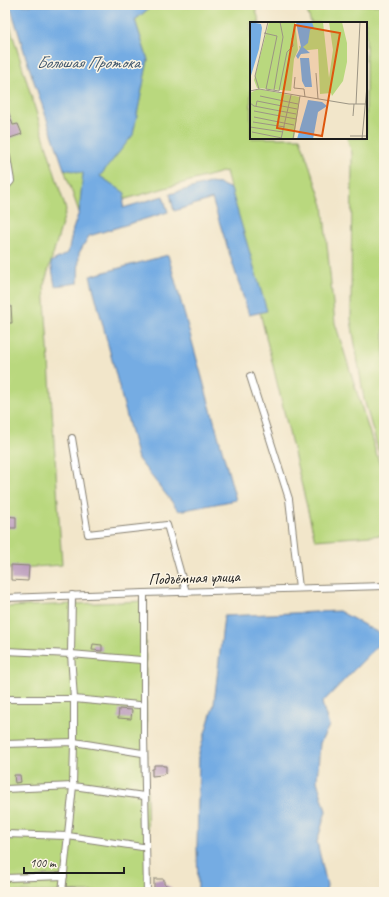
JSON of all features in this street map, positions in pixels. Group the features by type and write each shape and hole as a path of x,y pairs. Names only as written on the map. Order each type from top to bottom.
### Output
{"street":[{"path":"5,152 11,181 5,188"},
{"path":"250,376 290,499 299,588"},
{"path":"72,438 88,534 167,525 186,592"},
{"name":"Подъёмная улица","path":"5,598 384,586"},
{"path":"144,593 144,735 147,892"},
{"path":"72,595 71,654 74,699 73,786 62,891 89,892"},
{"path":"5,651 71,654 141,660"},
{"path":"5,699 74,699 139,705"},
{"path":"5,744 74,742 142,753"},
{"path":"5,789 73,786 144,796"},
{"path":"5,834 68,836 142,847"},
{"path":"5,878 64,876"}],"green space":[{"path":"153,5 254,5 260,22 250,22 250,139 300,139 323,205 335,323 384,478 384,535 315,540 226,171 79,212 64,169 99,176 148,60 135,20"},
{"path":"305,5 384,5 384,470 364,399 351,320 352,153 347,139 367,139 367,22 311,22"},
{"path":"5,10 66,210 44,285 62,565 5,569"},
{"path":"145,601 148,892 5,892 5,607"}],"water":[{"name":"Большая Протока","path":"10,5 153,5 135,20 148,60 133,135 100,176 125,193 123,208 163,196 168,212 89,236 79,253 78,283 55,286 51,262 68,253 73,229 79,212 83,173 64,169 28,64"},
{"path":"209,183 220,184 231,189 267,311 249,315 212,199 174,211 170,194"},
{"path":"168,255 236,500 179,511 138,459 90,276"},
{"path":"339,611 384,636 384,639 322,703 329,726 320,743 317,781 326,811 317,842 327,885 326,892 198,892 197,846 199,753 214,704 224,616"}],"building":[{"path":"5,105 13,125 18,124 22,134 7,139 5,134"},
{"path":"5,306 11,306 12,323 5,323"},
{"path":"5,516 16,517 16,528 5,528"},
{"path":"11,565 29,566 28,581 11,580"},
{"path":"93,644 102,645 102,651 92,650"},
{"path":"119,709 132,710 131,719 118,718"},
{"path":"154,765 166,766 166,772 162,775 152,776 152,769 154,769"},
{"path":"14,775 20,775 21,782 15,783"},
{"path":"154,879 164,879 164,884 172,888 165,892 154,892"}]}
